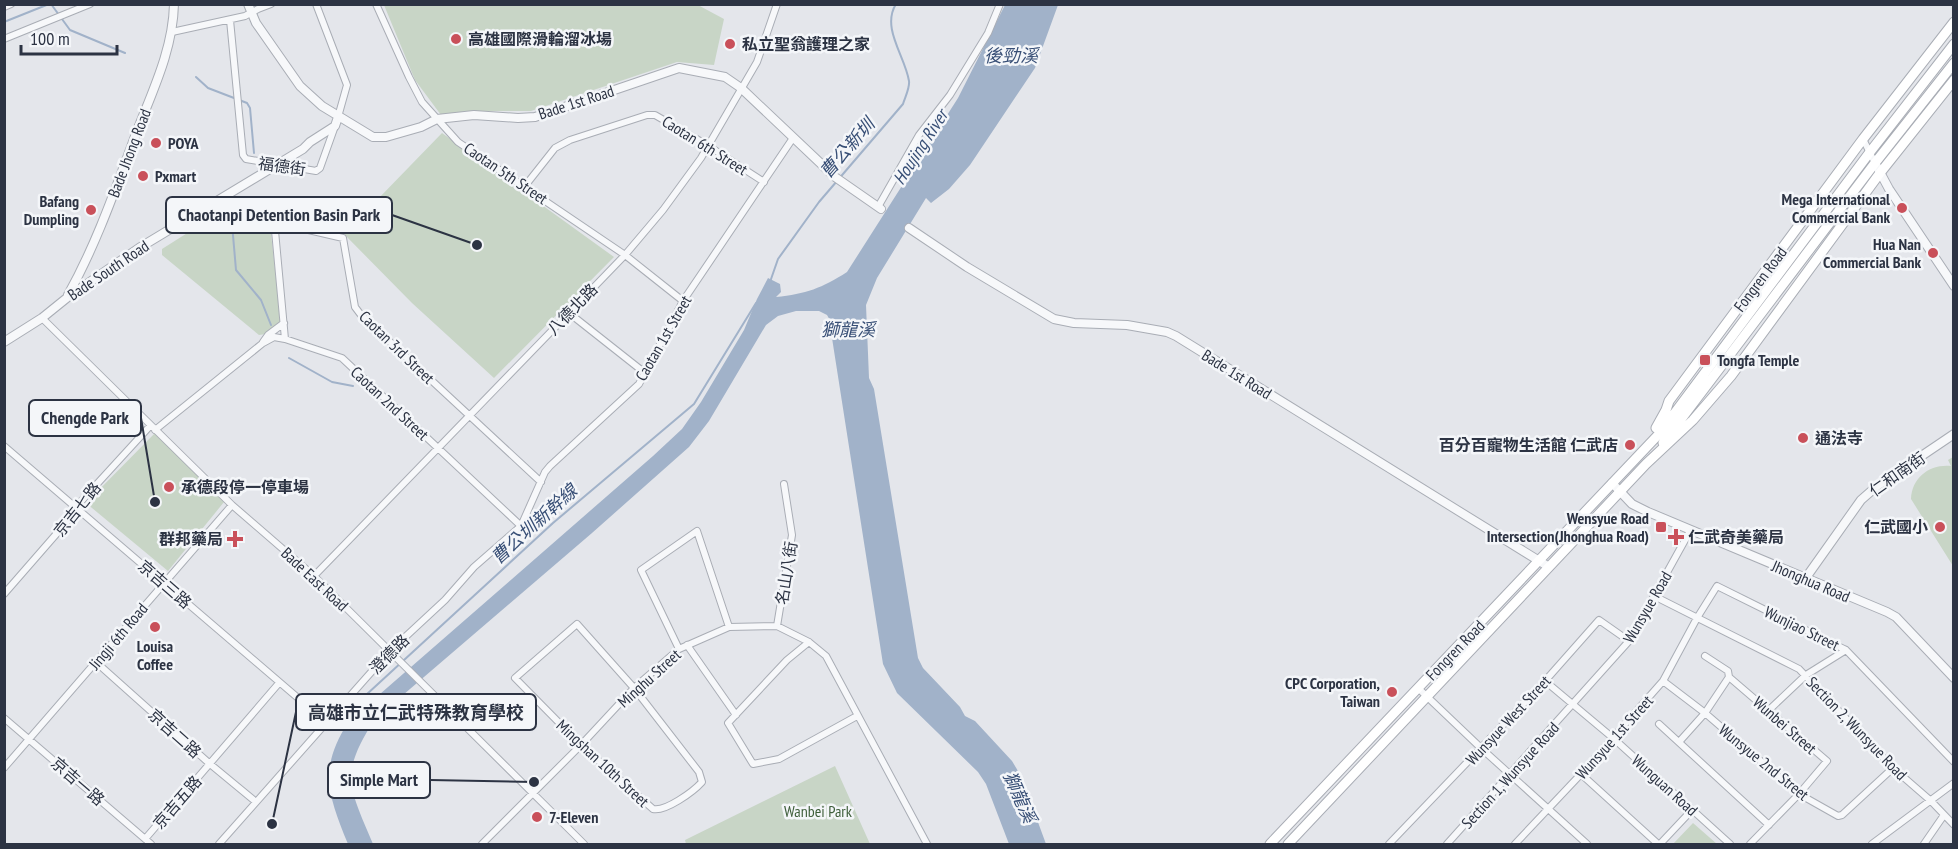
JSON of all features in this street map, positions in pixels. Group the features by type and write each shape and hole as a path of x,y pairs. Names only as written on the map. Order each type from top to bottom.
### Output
{"main road":[{"name":"Fongren Road","path":"1639,454 1660,422 1669,401 1863,139 1953,22"},
{"name":"Fongren Road","path":"1270,844 1659,434 1953,44"},
{"name":"Fongren Road","path":"1646,464 1953,63"},
{"name":"Fongren Road","path":"1288,844 1620,491 1683,431 1716,393 1880,173 1953,80"},
{"path":"1692,370 1716,393"}],"street":[{"path":"4,7 11,4"},
{"path":"4,39 90,4"},
{"name":"Bade Jhong Road","path":"68,297 87,260 106,214 163,63 172,32 174,4"},
{"name":"Bade 1st Road","path":"248,4 256,23 300,86 322,106 373,137 386,137 421,127 437,119 474,115 535,117 679,68 724,77 741,88 835,177 879,208"},
{"path":"172,32 230,20 271,4"},
{"name":"福德街","path":"230,20 243,155 248,161 318,170 335,126 347,85 316,4"},
{"name":"Caotan 5th Street","path":"376,4 409,77 423,102 458,142 625,255 683,301"},
{"name":"八德北路","path":"314,576 569,314 625,255 663,210 707,145 741,88 761,51 777,4"},
{"path":"879,208 919,135 950,95 988,33 1000,4"},
{"name":"Caotan 6th Street","path":"525,186 555,147 647,115 659,116 764,182"},
{"name":"Bade South Road","path":"4,342 42,318 68,297 139,248 278,165 335,126"},
{"name":"Caotan 1st Street","path":"521,526 550,466 639,384 683,301 793,138"},
{"path":"1863,139 1880,173 1953,286"},
{"path":"273,209 285,339"},
{"name":"Caotan 3rd Street","path":"274,222 343,238 355,307 541,482"},
{"name":"Bade 1st Road","path":"909,228 967,267 1054,319 1074,323 1126,325 1167,332 1176,336 1549,567"},
{"path":"569,314 645,373"},
{"name":"Bade East Road","path":"42,318 232,505 314,576 584,844"},
{"path":"263,343 268,335 284,323"},
{"name":"Caotan 2nd Street","path":"152,428 263,343 274,337 285,339 342,358 521,526"},
{"name":"京吉七路","path":"6,589 72,516 75,508 152,428"},
{"name":"仁和南街","path":"1805,579 1861,500 1953,434"},
{"name":"京吉三路","path":"4,446 326,722"},
{"name":"名山八街","path":"777,626 792,535 784,483"},
{"name":"Jhonghua Road","path":"1612,483 1632,504 1690,531 1896,617 1953,678"},
{"name":"Jingji 6th Road","path":"4,768 232,505"},
{"name":"澄德路","path":"219,844 389,652 446,600 474,567 521,526"},
{"path":"679,649 641,570 697,531 729,627"},
{"name":"Wunsyue Road","path":"1574,705 1629,641 1690,531"},
{"name":"Wunjiao Street","path":"1697,618 1717,586 1846,650 1953,762"},
{"name":"Section 2, Wunsyue Road","path":"1654,597 1799,669 1893,768 1931,801 1953,825"},
{"name":"Wunsyue 1st Street","path":"1520,843 1548,808 1663,681 1697,618"},
{"name":"Wunsyue West Street","path":"1389,844 1482,749 1599,620 1629,641"},
{"name":"Mingshan 10th Street","path":"577,624 634,688 699,772 702,782 697,788 659,811 653,809 581,745 515,678 577,624"},
{"name":"Minghu Street","path":"482,844 581,745 634,688 679,649 729,627 777,626 809,642 826,656 856,716 927,844"},
{"path":"809,642 787,660 729,723 753,764 778,759 856,716"},
{"path":"687,645 736,715"},
{"path":"1769,710 1806,675 1846,650"},
{"name":"Wunbei Street","path":"1705,656 1728,671 1729,677 1827,761 1799,794 1750,844"},
{"name":"京吉二路","path":"97,663 210,764 256,801"},
{"path":"1679,742 1705,713 1729,677"},
{"name":"Wunguan Road","path":"1545,681 1613,738 1730,844"},
{"name":"Wunsyue 2nd Street","path":"1663,681 1705,713 1799,794 1838,816 1842,815 1893,768"},
{"name":"京吉五路","path":"145,839 279,683"},
{"path":"1418,688 1587,844"},
{"name":"Section 1, Wunsyue Road","path":"1446,844 1574,705"},
{"name":"京吉一路","path":"4,718 151,844"},
{"path":"1659,724 1769,825"},
{"path":"1581,774 1659,844 1692,810"},
{"path":"1872,844 1953,783"},
{"path":"1924,844 1944,815"}],"green space":[{"path":"696,4 724,19 714,65 677,62 531,111 467,111 441,115 415,80 384,5"},
{"path":"442,133 614,257 494,378 412,303 344,234"},
{"path":"230,206 269,216 281,323 266,334 259,335 162,255 162,249"},
{"path":"155,433 224,502 168,571 86,503"},
{"name":"仁武國小","path":"1953,457 1953,566 1911,499 1912,491 1919,478 1936,467 1951,466 1948,460"},
{"name":"Wanbei Park","path":"835,766 870,844 686,844 685,840"},
{"path":"1693,823 1717,844 1673,844"}],"water":[{"path":"1005,5 1058,5 1035,68 970,165 949,189 931,203 926,198 877,278 866,305 869,378 874,389 918,658 923,668 960,707 965,716 975,721 1012,761 1021,776 1046,844 1009,844 986,784 978,772 897,693 883,664 829,329 831,322 827,315 819,311 796,311 778,316 766,325 709,421 689,447 375,719 356,754 352,768 354,794 373,844 348,844 335,811 329,782 333,753 349,721 682,429 744,330 768,278 780,284 781,292 776,297 813,289 847,272 958,98"}],"waterway":[{"path":"4,22 49,4"},
{"path":"51,4 70,30 125,53"},
{"name":"曹公新圳","path":"770,282 778,259 819,202 903,104 909,81 892,32 892,13 896,4"},
{"path":"196,77 208,88 247,103 250,108 254,153"},
{"path":"231,212 236,270 261,300 271,325"},
{"name":"曹公圳新幹線","path":"351,721 354,706 553,523 694,404 756,303"},
{"path":"289,358 332,382 353,386"}],"place":[{"name":"高雄國際滑輪溜冰場","path":"456,39"},
{"name":"私立聖翁護理之家","path":"730,44"},
{"name":"POYA","path":"156,143"},
{"name":"Pxmart","path":"143,176"},
{"name":"Mega International Commercial Bank","path":"1902,208"},
{"name":"Bafang Dumpling","path":"91,210"},
{"name":"Chaotanpi Detention Basin Park","path":"477,245"},
{"name":"Hua Nan Commercial Bank","path":"1933,253"},
{"name":"Tongfa Temple","path":"1705,360"},
{"name":"通法寺","path":"1803,438"},
{"name":"百分百寵物生活館 仁武店","path":"1630,445"},
{"name":"承德段停一停車場","path":"169,487"},
{"name":"Chengde Park","path":"155,502"},
{"name":"Wensyue Road Intersection(Jhonghua Road)","path":"1661,527"},
{"name":"仁武國小","path":"1940,527"},
{"name":"仁武奇美藥局","path":"1676,537"},
{"name":"群邦藥局","path":"235,539"},
{"name":"Louisa Coffee","path":"155,627"},
{"name":"CPC Corporation, Taiwan","path":"1392,692"},
{"name":"Simple Mart","path":"534,782"},
{"name":"7-Eleven","path":"537,817"},
{"name":"高雄市立仁武特殊教育學校","path":"272,824"}],"water label":[{"name":"後勁溪","path":"1011,55"},
{"name":"Houjing River","path":"920,147"},
{"name":"獅龍溪","path":"848,329"},
{"name":"獅龍溪","path":"1020,797"}]}
